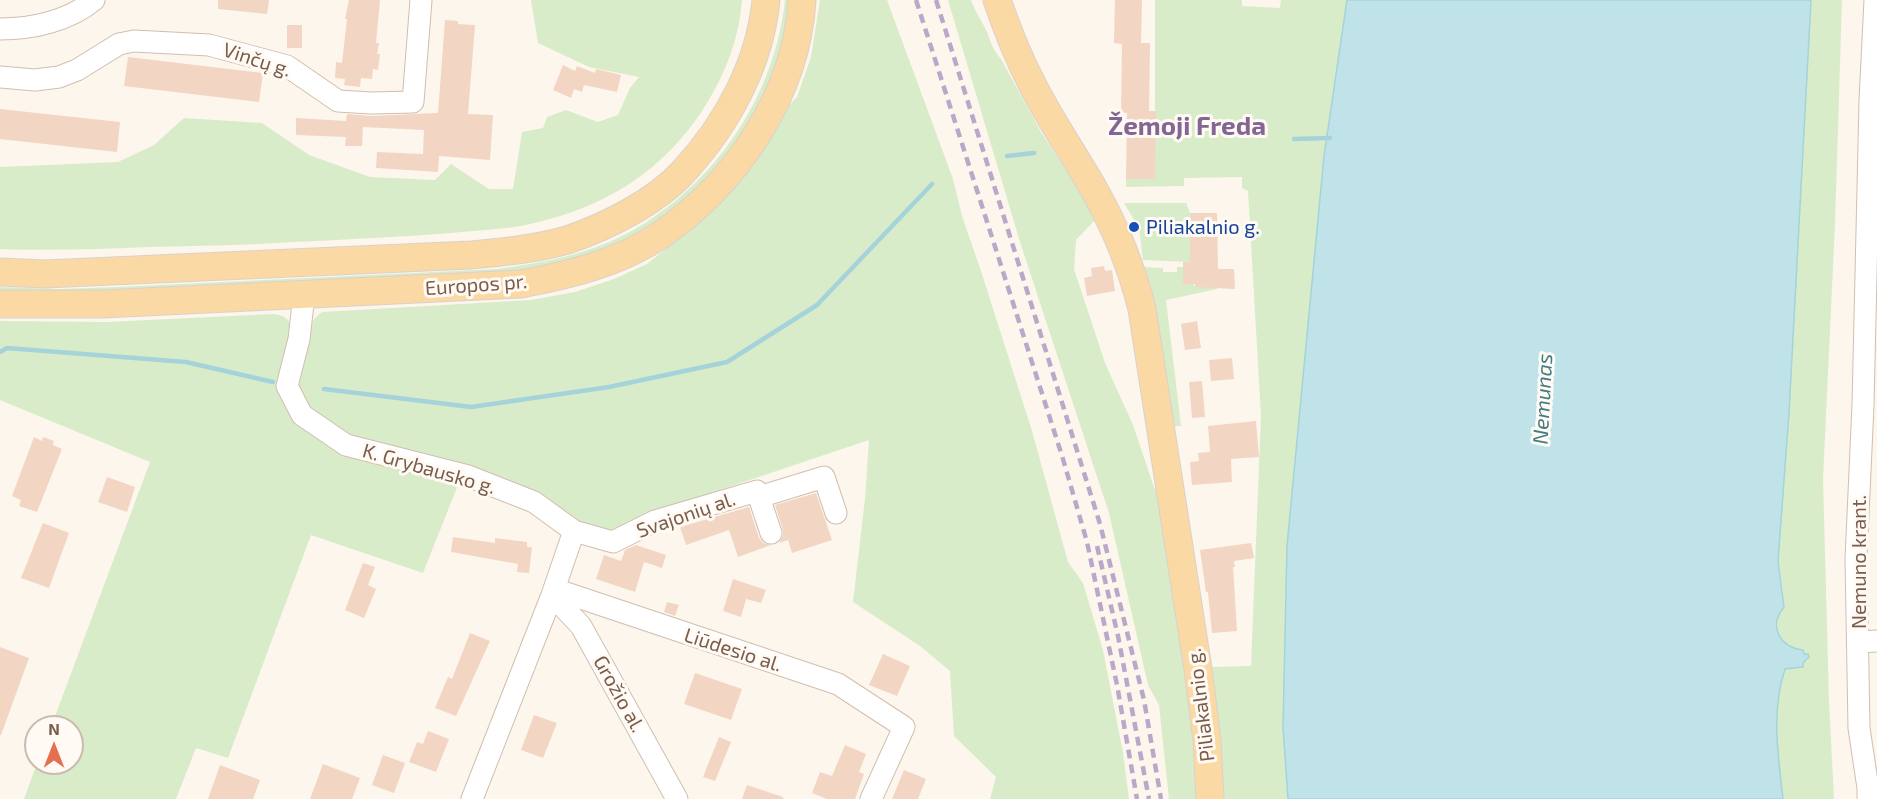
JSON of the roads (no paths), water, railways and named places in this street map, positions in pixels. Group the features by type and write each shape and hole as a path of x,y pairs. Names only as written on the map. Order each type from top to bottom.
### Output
{"main road":[{"name":"Europos pr.","path":"0,272 45,274 471,255 514,251 566,240 621,217 647,202 684,172 734,103 759,44 766,0"},
{"name":"Europos pr.","path":"0,304 103,304 521,284 554,278 598,265 658,236 697,207 723,180 756,134 784,78 794,52 802,0"},
{"name":"Piliakalnio g.","path":"997,0 1010,39 1032,85 1097,195 1124,250 1134,279 1146,332 1198,669 1207,741 1210,799"}],"street":[{"path":"0,29 15,29 64,18 94,0"},
{"name":"Vinčų g.","path":"0,77 35,80 59,77 77,70 119,44 134,41 209,45 287,66 338,101 413,102 421,0"},
{"name":"Nemuno krant.","path":"1868,799 1859,728 1868,641 1856,559 1875,0"},
{"name":"K. Grybausko g.","path":"304,295 299,339 287,386 302,416 346,446 468,476 534,502 574,531"},
{"path":"759,497 824,477 836,513"},
{"name":"Svajonių al.","path":"574,531 613,542 655,521 757,491 771,534"},
{"path":"472,799 553,592 574,531"},
{"name":"Liūdesio al.","path":"553,592 838,684 904,727 871,799"},
{"name":"Grožio al.","path":"553,592 580,626 677,799"}],"water":[{"name":"Nemunas","path":"1347,0 1811,0 1789,413 1778,561 1784,607 1777,622 1779,635 1783,640 1788,645 1803,650 1804,654 1808,654 1809,657 1803,663 1803,667 1785,669 1778,701 1777,733 1783,799 1288,799 1283,727 1287,546 1324,156"}],"waterway":[{"path":"1294,139 1330,138"},
{"path":"1007,156 1034,153"},
{"path":"324,389 471,407 609,387 727,362 817,305 932,184"},
{"path":"0,352 7,348 186,362 273,382"}],"railway":[{"path":"916,0 1063,459 1087,542 1117,685 1137,799"},
{"path":"936,0 1100,524 1144,700 1161,799"},
{"path":"1097,546 1118,636 1149,799"}],"place":[{"name":"Piliakalnio g.","path":"1134,227"}],"district":[{"name":"Žemoji Freda","path":"1187,126"}]}
